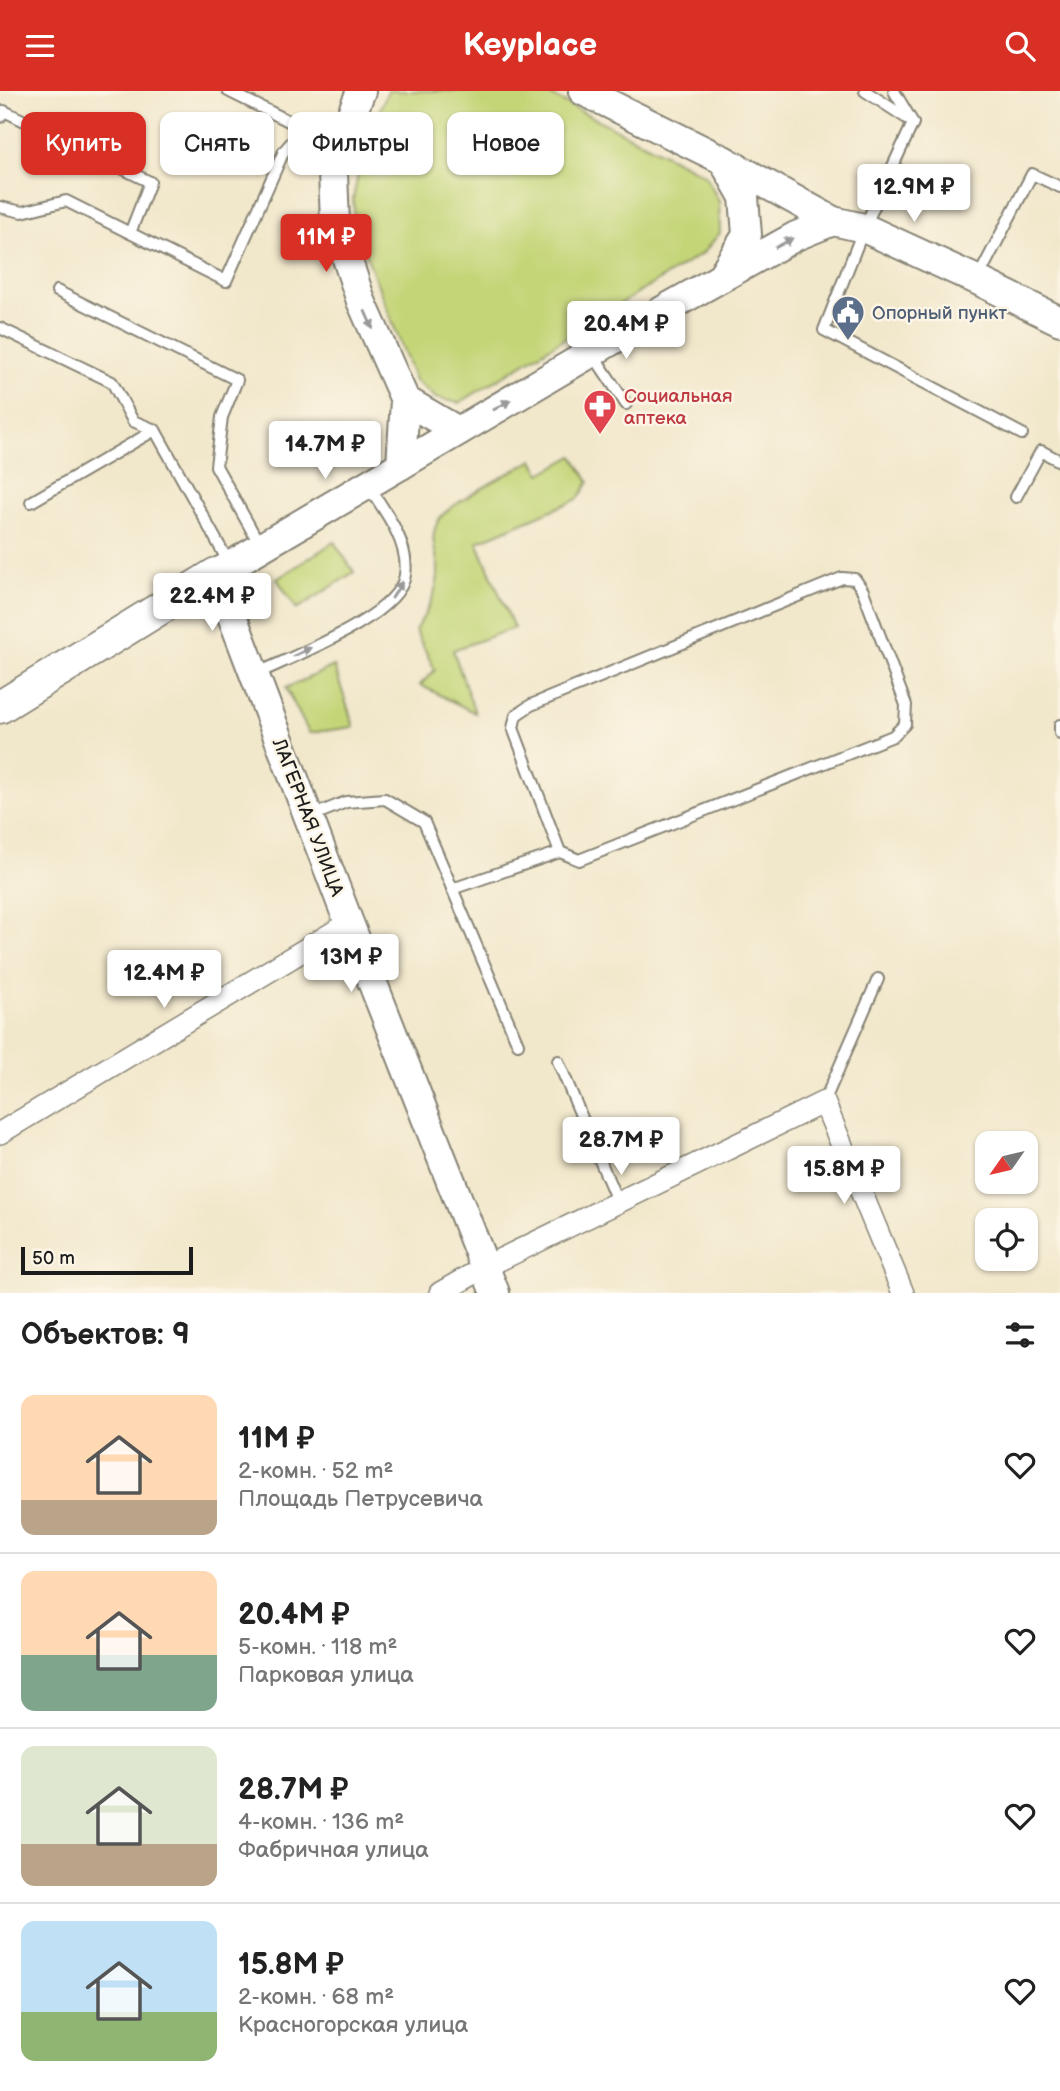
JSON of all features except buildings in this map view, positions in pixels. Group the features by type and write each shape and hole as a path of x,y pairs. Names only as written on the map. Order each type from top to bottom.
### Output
{"main road":[{"path":"0,707 224,570"}],"street":[{"path":"353,112 361,91"},
{"path":"583,91 723,160 834,221 864,228 1060,321"},
{"path":"719,280 747,235 744,197 723,160"},
{"path":"333,175 335,222 360,302 405,400 401,465"},
{"path":"224,570 719,280 796,236 834,221"},
{"path":"405,400 458,431"},
{"name":"ЛАГЕРНАЯ УЛИЦА","path":"224,570 254,675 495,1293"},
{"path":"0,1133 349,923"},
{"path":"440,1293 485,1267 824,1102 903,1293"}],"lane":[{"path":"228,91 288,121"},
{"path":"865,91 913,123"},
{"path":"894,91 913,123"},
{"path":"0,117 4,111 150,182 130,233"},
{"path":"913,123 864,228 824,330 1023,434"},
{"path":"0,207 22,212 66,201 226,281 288,146"},
{"path":"977,280 1032,174 1060,187"},
{"path":"57,291 237,380 222,417 216,466 261,548"},
{"path":"0,328 112,382 133,421 155,430 224,570"},
{"path":"592,353 626,404"},
{"path":"31,502 155,430"},
{"path":"1016,497 1041,451 1060,461"},
{"path":"254,675 351,628 383,608 400,591 405,575 403,555 396,532 368,485"},
{"path":"452,889 559,852 579,860 893,736 905,724 906,705 863,591 855,579 842,578 531,705 516,715 513,728 559,852"},
{"path":"1060,725 1060,733"},
{"path":"309,817 346,803 385,799 424,822 518,1044"},
{"path":"824,1102 878,979"},
{"path":"558,1061 618,1203"}],"green space":[{"path":"388,91 542,91 705,175 719,201 720,233 703,253 459,403 436,398 415,380 356,229 353,199 358,175 433,175 433,112 379,112"},
{"path":"573,456 589,482 578,499 477,542 514,628 453,650 475,713 420,685 435,670 415,630 434,593 438,577 433,538 440,518 469,496 533,460 541,474"},
{"path":"334,542 354,572 297,609 277,579"},
{"path":"334,666 354,727 309,733 286,688"}],"place":[{"name":"Опорный пункт","path":"848,342"},
{"name":"Социальная аптека","path":"600,436"}]}
